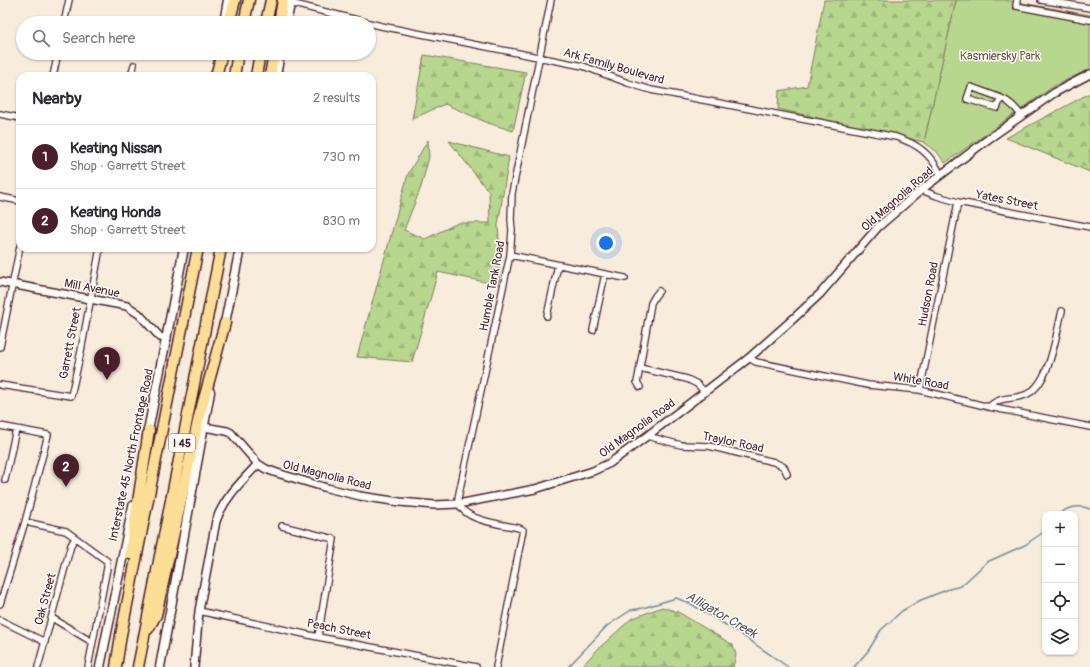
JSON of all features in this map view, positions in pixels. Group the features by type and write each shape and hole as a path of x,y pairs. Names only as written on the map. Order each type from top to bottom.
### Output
{"highway":[{"path":"232,16 235,0"},
{"path":"246,16 249,0"},
{"path":"268,16 271,0"},
{"path":"282,16 288,1"},
{"path":"216,72 218,60"},
{"path":"235,72 237,60"},
{"path":"257,72 259,60"},
{"path":"271,72 273,60"},
{"name":"I 45","path":"116,667 121,635 197,252"},
{"name":"I 45","path":"138,667 220,252"},
{"path":"143,638 156,615 199,417 225,322"},
{"path":"121,635 128,569 149,430"}],"main road":[{"path":"225,16 228,0"},
{"path":"287,16 288,1"},
{"path":"277,72 279,60"},
{"name":"Interstate 45 North Frontage Road","path":"100,667 149,430 183,252"},
{"path":"160,667 204,427 239,252"}],"street":[{"path":"66,16 69,0"},
{"name":"Humble Tank Road","path":"458,504 458,498 510,255 512,230 510,213 512,193 551,0"},
{"path":"1017,0 1016,6 1090,20"},
{"path":"1041,0 1090,8"},
{"name":"Ark Family Boulevard","path":"288,1 344,16"},
{"path":"1072,16 1073,5"},
{"name":"Ark Family Boulevard","path":"376,25 583,66 651,90 900,139 925,151 941,175"},
{"path":"54,72 56,60"},
{"path":"132,72 134,64"},
{"name":"Old Magnolia Road","path":"258,464 266,469 283,475 360,496 400,502 458,504 536,489 579,477 610,463 749,358 820,294 878,227 921,190 1054,93 1090,74"},
{"path":"1001,98 997,108 967,99 971,87 1001,98 1013,105 1022,116"},
{"path":"0,114 16,117"},
{"name":"Yates Street","path":"921,190 958,202 1090,228"},
{"path":"0,197 16,199"},
{"name":"Hudson Road","path":"920,390 958,202"},
{"path":"0,347 19,252"},
{"name":"Garrett Street","path":"0,385 71,396 99,252"},
{"path":"510,255 625,278"},
{"path":"547,316 558,265"},
{"path":"593,330 605,274"},
{"name":"Mill Avenue","path":"0,282 122,305 139,314 160,337 167,339"},
{"path":"640,387 638,382 640,368 652,303 659,291"},
{"path":"988,407 996,401 1027,394 1038,385 1047,372 1062,311"},
{"name":"White Road","path":"749,358 756,362 868,384 920,390 988,407 1090,427"},
{"path":"640,368 687,379 697,384 704,391"},
{"path":"0,426 48,435 25,522 0,604"},
{"path":"194,667 199,612 216,521 221,508 230,494 258,464 231,433 204,427"},
{"path":"4,480 16,429"},
{"name":"Traylor Road","path":"646,436 681,445 709,446 774,462 784,467 786,474"},
{"path":"458,504 462,510 472,516 523,530 496,667"},
{"path":"30,523 66,531 107,561 107,568 88,667"},
{"path":"282,526 334,539 318,637"},
{"name":"Oak Street","path":"38,667 71,546 76,538"},
{"name":"Peach Street","path":"199,612 318,637 476,667"},
{"path":"52,618 92,642"},
{"path":"0,620 45,642"}],"green space":[{"path":"824,0 956,0 924,142 778,109 779,91 807,86"},
{"name":"Kasmiersky Park","path":"956,0 1005,0 1090,15 1090,69 1054,86 945,163 937,152 924,142"},
{"path":"424,55 526,72 513,131 488,123 445,104 412,119"},
{"path":"1090,93 1090,172 1006,138"},
{"path":"428,140 429,157 421,187 404,230 425,239 458,223 490,223 489,192 449,141 509,157 498,225 500,255 499,285 438,272 412,362 357,357 408,174"},
{"path":"662,607 678,612 733,645 736,655 733,667 581,667 598,649 631,619"}],"waterway":[{"name":"Alligator Creek","path":"1064,511 1074,507 1090,509"},
{"name":"Alligator Creek","path":"854,667 868,651 881,630 902,611 921,600 961,586 987,562 1025,545 1042,533"},
{"name":"Alligator Creek","path":"568,667 607,626 631,610 676,598 691,604 739,633 788,667"}],"place":[{"name":"Keating Nissan","path":"107,380"},
{"name":"Keating Honda","path":"66,487"}]}
